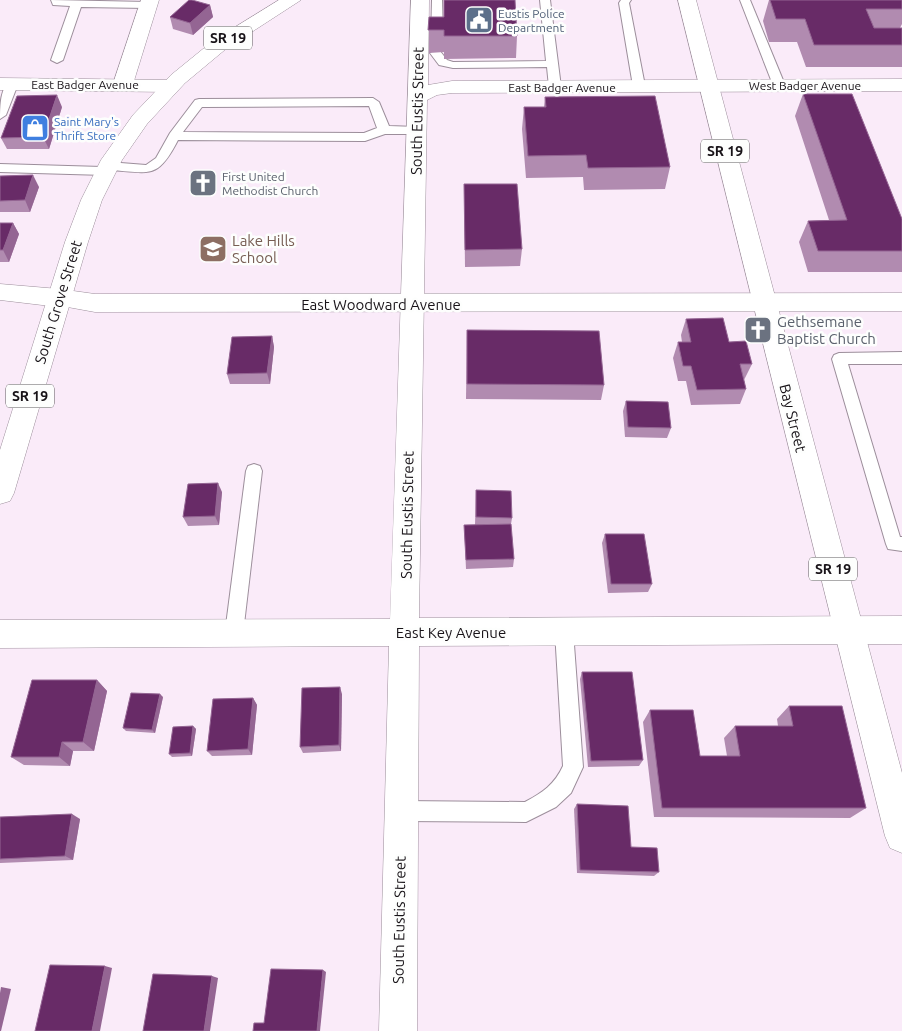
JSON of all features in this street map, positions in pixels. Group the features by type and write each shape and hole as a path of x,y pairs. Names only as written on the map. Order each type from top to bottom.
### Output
{"street":[{"name":"SR 19","path":"106,169 143,115 171,86 231,36 292,0"},
{"name":"South Eustis Street","path":"398,1031 404,632 420,0"},
{"name":"Bay Street","path":"687,0 902,836"},
{"path":"123,84 149,2"},
{"name":"East Badger Avenue","path":"6,84 171,86"},
{"name":"West Badger Avenue","path":"708,86 902,85"},
{"name":"East Badger Avenue","path":"417,98 432,90 452,88 708,86"},
{"name":"South Grove Street","path":"0,493 77,240 106,169"},
{"name":"East Woodward Avenue","path":"0,292 95,303 902,302"},
{"name":"East Key Avenue","path":"0,634 902,630"}],"lane":[{"path":"56,0 57,3 149,2"},
{"path":"437,0 437,39"},
{"path":"545,0 555,87"},
{"path":"745,0 779,85"},
{"path":"625,1 639,86"},
{"path":"57,60 77,3"},
{"path":"436,53 443,63 453,65 552,64"},
{"path":"0,115 6,84"},
{"path":"0,168 148,169 161,161 174,136 199,103 373,102 384,130"},
{"path":"174,136 365,137 384,130 417,130"},
{"path":"902,358 838,359 894,544 902,544"},
{"path":"234,633 254,471"},
{"path":"401,811 526,812 549,800 564,786 573,767 564,631"}],"building":[{"path":"189,0 210,5 190,23 170,17"},
{"path":"444,0 515,0 517,36 444,36 444,30 428,30 429,17 444,17"},
{"path":"770,0 902,0 902,9 866,9 874,28 902,28 902,45 814,45 805,19 776,19"},
{"path":"803,94 852,94 902,219 902,251 818,251 808,221 847,220"},
{"path":"57,95 43,137 1,138 17,96"},
{"path":"655,96 670,167 588,168 586,155 528,156 524,107 546,107 545,97"},
{"path":"33,175 25,200 0,201 0,176"},
{"path":"464,184 517,184 522,249 465,250"},
{"path":"0,223 13,223 3,250 0,250"},
{"path":"723,318 729,342 746,341 752,364 740,364 746,389 697,390 691,366 683,366 678,342 691,342 686,319"},
{"path":"467,330 599,331 604,385 467,384"},
{"path":"272,336 267,373 227,374 232,337"},
{"path":"626,401 668,402 671,428 628,427"},
{"path":"218,483 215,516 183,517 188,484"},
{"path":"476,490 511,491 512,518 476,517"},
{"path":"511,524 514,559 466,560 464,525"},
{"path":"605,534 644,534 652,584 611,584"},
{"path":"582,672 632,672 643,760 591,761"},
{"path":"32,680 97,680 83,742 62,742 59,757 11,757"},
{"path":"340,687 339,745 300,747 302,688"},
{"path":"131,693 160,694 152,730 123,728"},
{"path":"253,698 248,749 207,751 213,699"},
{"path":"789,706 842,706 866,808 662,808 650,710 693,710 700,756 740,756 735,726 793,726"},
{"path":"193,726 190,753 169,754 173,727"},
{"path":"577,804 628,806 631,847 657,848 659,872 580,870"},
{"path":"72,814 65,856 0,859 0,817"},
{"path":"50,965 105,966 92,1031 35,1031"},
{"path":"271,969 323,970 317,1031 253,1031 254,1023 264,1023"},
{"path":"153,974 212,976 204,1031 143,1031"}],"place":[{"name":"Eustis Police Department","path":"479,20"},
{"name":"Saint Mary's Thrift Store","path":"35,128"},
{"name":"First United Methodist Church","path":"203,183"},
{"name":"Lake Hills School","path":"213,249"},
{"name":"Gethsemane Baptist Church","path":"758,330"}]}
